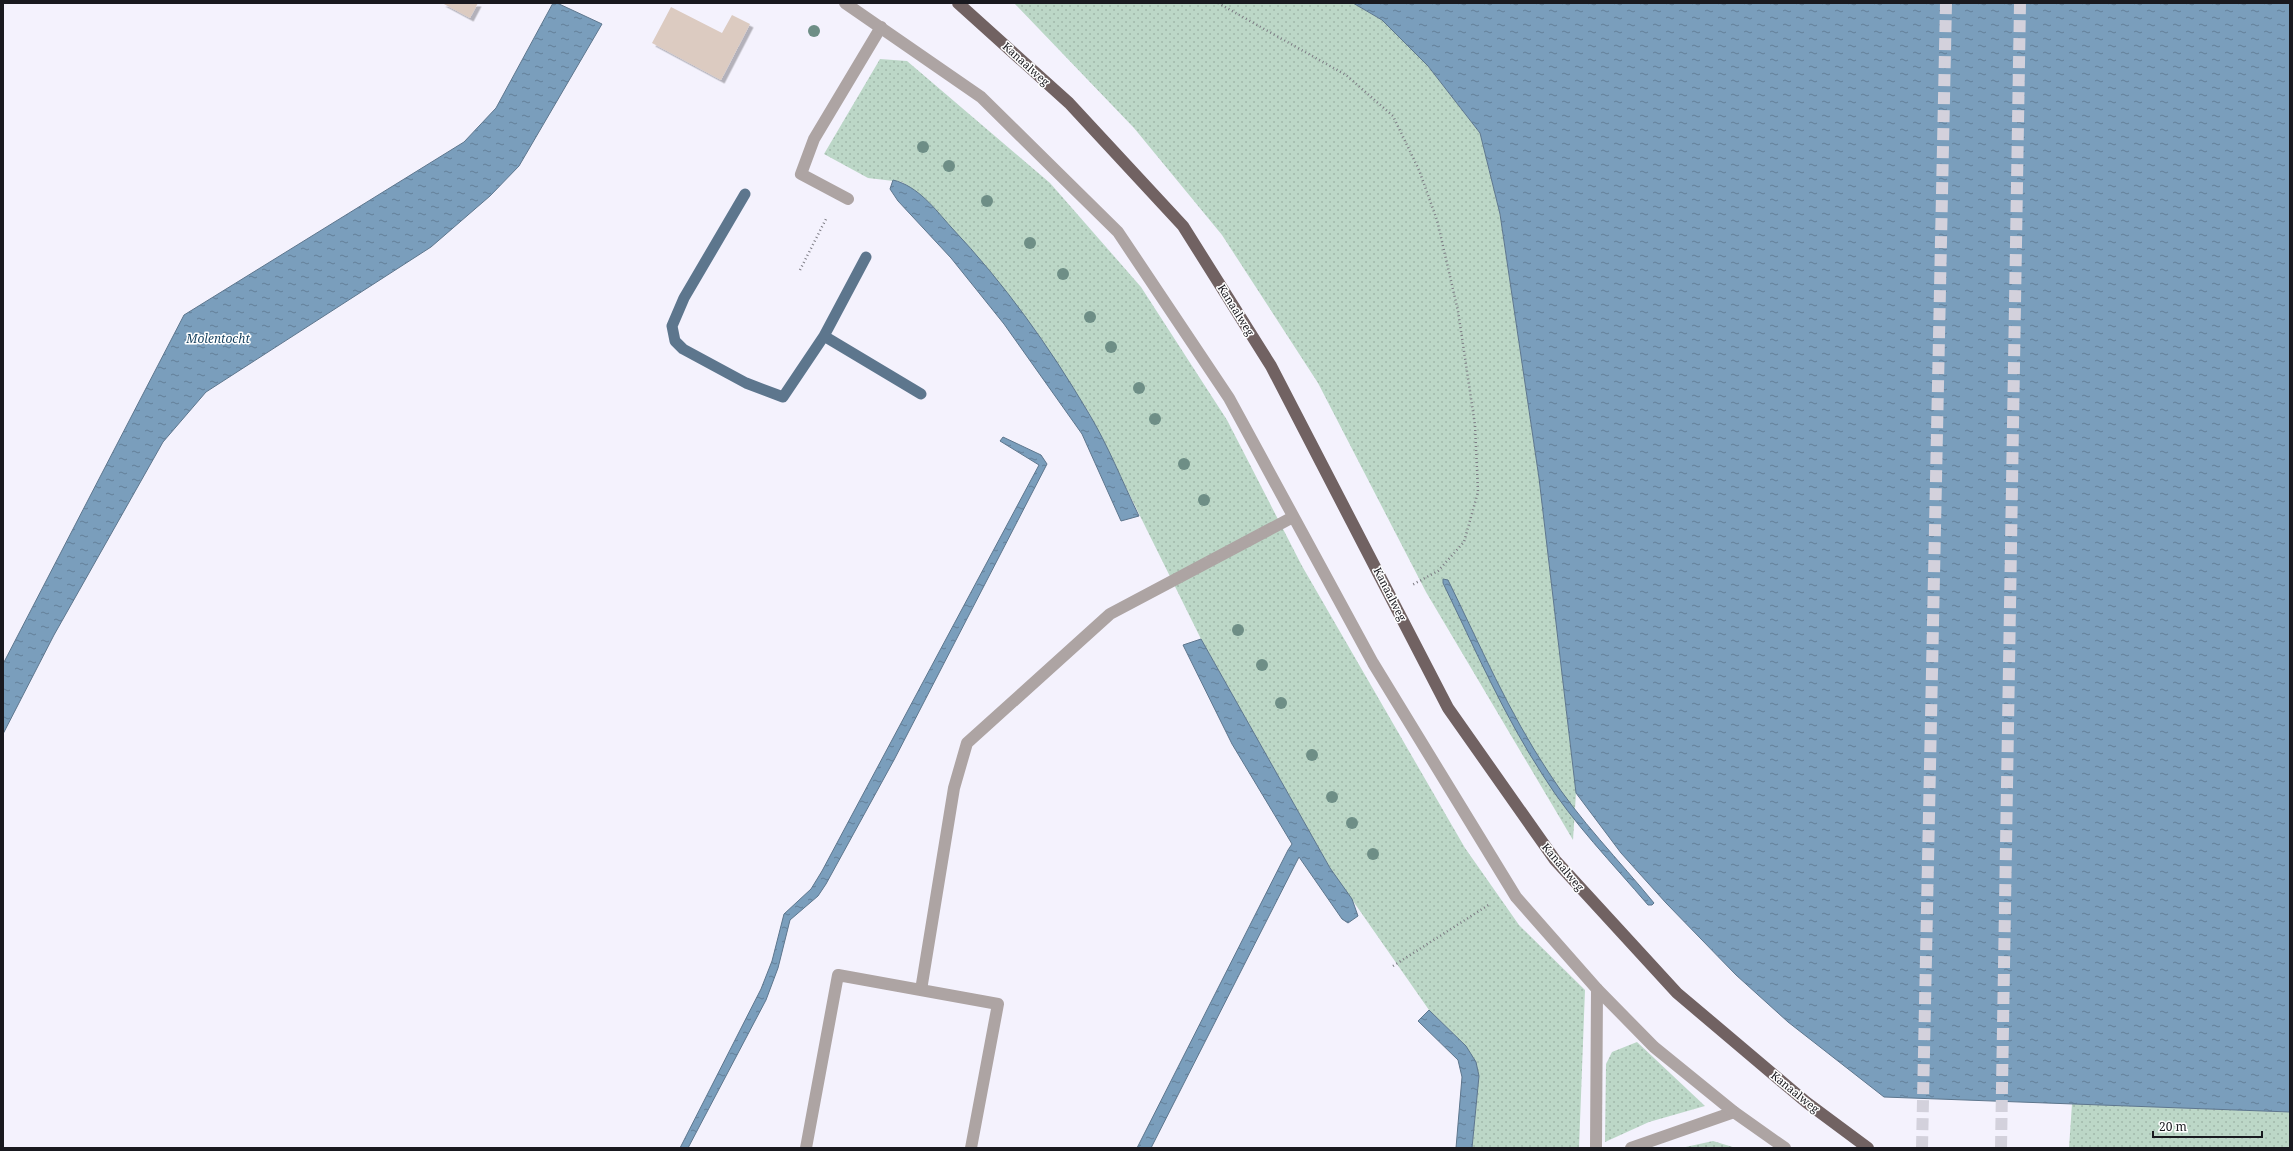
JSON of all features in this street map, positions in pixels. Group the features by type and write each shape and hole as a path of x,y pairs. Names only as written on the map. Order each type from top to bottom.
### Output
{"main road":[{"name":"Kanaalweg","path":"958,3 1069,103 1183,226 1271,366 1448,708 1555,860 1677,993 1806,1102 1868,1148"}],"street":[{"path":"845,3 981,97 1118,232 1229,398 1373,664 1512,890 1597,989 1654,1047 1734,1112 1785,1148"},
{"path":"844,196 801,174 814,139 881,27"},
{"path":"921,990 954,788 967,743 1110,614 1293,517"},
{"path":"806,1148 838,975 998,1004 971,1148"},
{"path":"1596,1148 1597,989"},
{"path":"1631,1148 1734,1112"}],"path":[{"path":"1218,3 1346,75 1393,116 1419,170 1437,220 1458,312 1475,425 1478,492 1464,542 1438,571 1390,596"},
{"path":"800,270 844,196"},
{"path":"1393,966 1512,890"}],"green space":[{"path":"1014,3 1353,3 1382,20 1428,66 1480,133 1500,214 1539,478 1576,793 1573,840 1426,592 1318,383 1222,235 1134,128"},
{"path":"880,59 907,61 1050,183 1141,287 1227,420 1302,566 1465,848 1519,925 1585,990 1579,1148 1472,1148 1479,1076 1466,1046 1429,1010 1330,868 1201,639 1089,413 1036,331 930,204 902,182 868,178 824,154"},
{"path":"1637,1042 1705,1106 1649,1122 1605,1142 1606,1064 1612,1052"},
{"path":"2072,1104 2290,1112 2290,1148 2069,1148"},
{"path":"1713,1141 1736,1148 1681,1148"}],"water":[{"name":"Molentocht","path":"553,3 557,3 602,24 519,166 490,196 431,247 206,392 163,442 54,635 3,734 3,664 184,315 464,142 496,108"},
{"path":"1353,3 2290,3 2290,1112 1884,1097 1788,1022 1736,975 1666,903 1621,853 1576,793 1539,478 1500,214 1480,133 1428,66 1382,20"},
{"path":"893,180 910,187 932,206 971,248 1025,316 1058,363 1095,425 1139,516 1121,521 1082,434 1004,324 951,258 898,201 890,189"},
{"path":"1003,437 1041,455 1047,464 894,760 826,884 818,896 790,920 778,968 766,1000 688,1148 680,1148 761,989 772,961 784,914 811,889 822,871 1039,465 1000,441"},
{"path":"1443,579 1448,580 1483,654 1534,750 1573,807 1654,903 1652,905 1648,905 1593,842 1555,794 1529,754 1478,657 1443,583"},
{"path":"1201,639 1330,868 1352,899 1358,916 1348,923 1342,919 1299,857 1151,1148 1137,1148 1292,844 1232,744 1183,645"},
{"path":"1429,1010 1466,1046 1476,1062 1479,1076 1472,1148 1456,1148 1462,1077 1458,1060 1418,1021"}],"building":[{"path":"442,3 478,3 470,18"},
{"path":"671,7 722,33 732,15 750,24 721,80 652,43"}],"waterway":[{"path":"745,194 684,298 672,326 675,341 683,349 746,383 783,397 824,336 921,394"},
{"path":"824,336 866,257"}],"tunnel":[{"path":"1922,1148 1946,3"},
{"path":"2001,1148 2020,3"}]}
